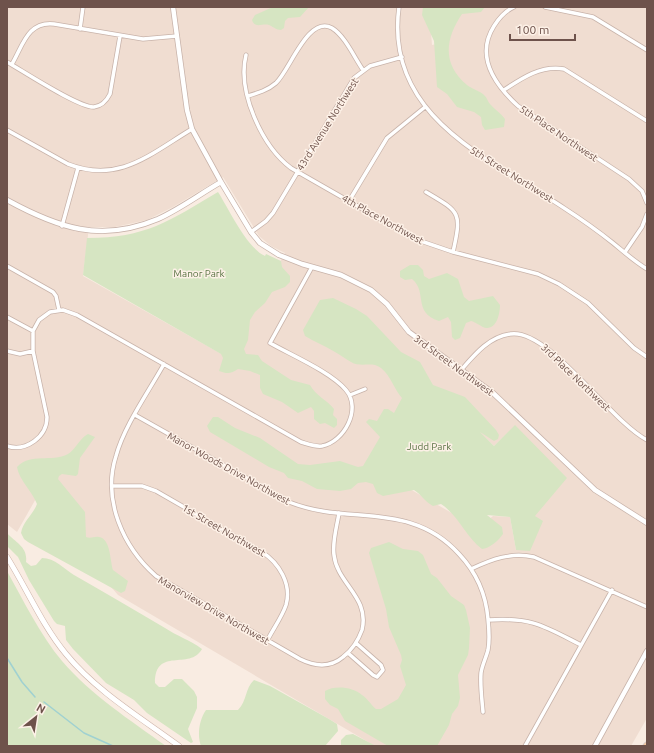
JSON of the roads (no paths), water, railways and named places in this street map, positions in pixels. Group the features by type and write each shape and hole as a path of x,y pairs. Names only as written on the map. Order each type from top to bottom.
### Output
{"main road":[{"path":"7,557 50,632 77,666 103,690 179,746"}],"street":[{"path":"80,29 84,7"},
{"name":"3rd Street Northwest","path":"173,7 187,110 192,129 221,182 251,232 260,243 271,250 312,267 340,275 371,290 387,304 416,338 462,369 511,409 595,490 647,523"},
{"path":"399,7 398,34 402,57"},
{"name":"5th Place Northwest","path":"514,7 501,16 493,28 488,40 487,61 510,99 523,110 629,179 642,191 647,203"},
{"path":"545,7 592,17 647,50"},
{"path":"12,64 34,27 47,24 120,36 151,39 177,36"},
{"path":"248,96 264,91 276,83 286,72 306,36 318,26 327,27 336,32 363,70"},
{"path":"7,62 82,104 97,106 106,101 110,94 120,36"},
{"name":"4th Place Northwest","path":"246,55 244,67 248,96 255,120 275,152 285,163 297,172 415,239 453,252 538,274 559,284 588,303 634,348 647,357"},
{"name":"43rd Avenue Northwest","path":"251,232 270,217 345,90 354,78 363,70 377,62 402,57"},
{"name":"5th Street Northwest","path":"402,57 412,86 425,107 445,129 462,143 567,209 647,269"},
{"path":"504,90 537,71 550,68 564,69 647,121"},
{"path":"349,201 388,138 425,107"},
{"path":"7,130 68,164 78,168 96,171 124,168 192,129"},
{"path":"62,226 78,168"},
{"path":"7,200 42,219 62,226 74,229 104,231 146,223 171,212 221,182"},
{"path":"426,192 450,206 457,216 458,226 453,252"},
{"path":"625,252 642,227 647,214"},
{"path":"7,266 53,292 56,296 59,310"},
{"path":"7,446 18,448 32,443 40,436 47,422 33,351 33,331 42,317 59,310 71,312 306,443 317,446 330,443 345,429 352,412 350,395 334,379 270,343 312,267"},
{"path":"7,317 33,331"},
{"name":"3rd Place Northwest","path":"462,369 482,347 496,338 511,333 528,336 549,349 624,425 647,440"},
{"path":"7,350 20,354 33,351"},
{"name":"Manorview Drive Northwest","path":"164,364 115,456 113,486 115,510 122,531 133,551 148,569 165,582 300,659 316,664 335,662 348,653 356,643 362,628 363,611 335,560 334,549 339,513"},
{"path":"350,395 365,388"},
{"name":"Manor Woods Drive Northwest","path":"135,416 281,498 308,508 339,513 393,518 421,526 451,545 471,569 481,588 488,620 488,647 481,680 483,712"},
{"name":"1st Street Northwest","path":"113,486 142,486 156,491 262,552 275,562 284,579 287,598 284,611 267,641"},
{"path":"471,569 499,557 525,555 557,565 647,607"},
{"path":"525,746 612,590"},
{"path":"488,620 509,619 528,621 581,645"},
{"path":"348,653 373,675 377,677 382,674 383,670 381,665 356,643"},
{"path":"594,746 647,651"}],"waterway":[{"path":"7,658 22,682 35,697"},
{"path":"44,702 84,733 113,746"}],"park label":[{"name":"Manor Park","path":"199,273"},
{"name":"Judd Park","path":"429,446"}]}
